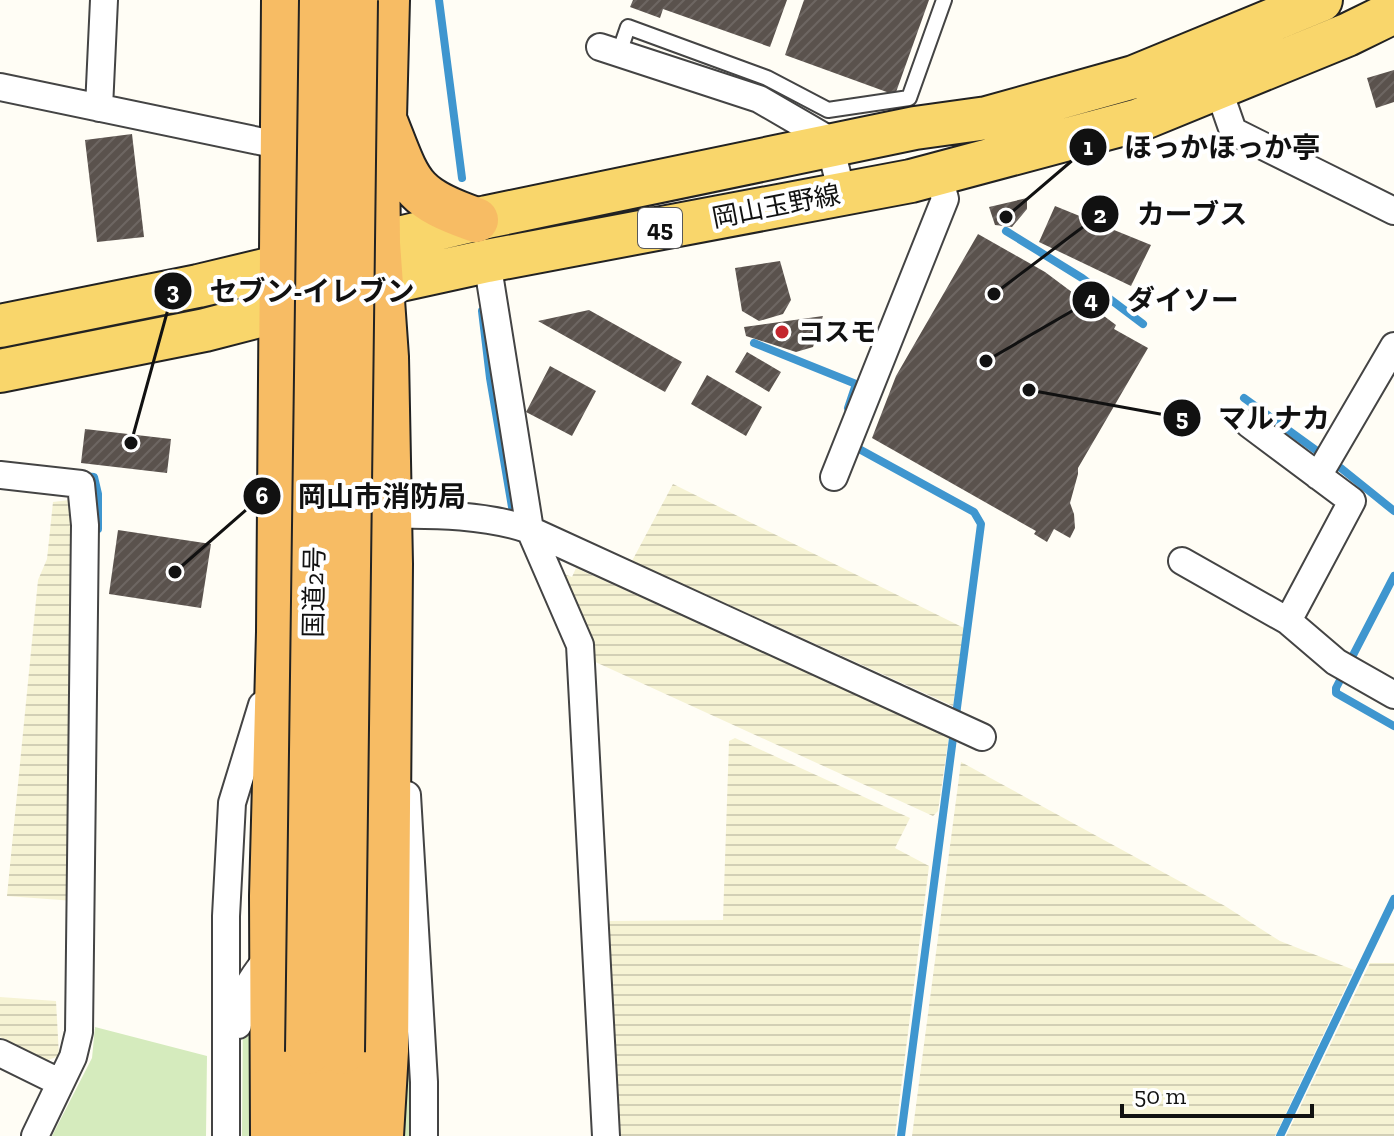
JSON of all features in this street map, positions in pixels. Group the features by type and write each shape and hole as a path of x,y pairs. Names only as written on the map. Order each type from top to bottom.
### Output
{"highway":[{"path":"273,1136 272,953 279,632 284,0"},
{"name":"国道2号","path":"322,0 325,1052 341,1136"},
{"name":"国道2号","path":"307,1136 325,1052 355,0"},
{"path":"381,1136 386,1051 390,515 377,158 384,118 387,0"},
{"path":"384,118 408,180 481,240"}],"main road":[{"name":"岡山玉野線","path":"0,326 281,267 380,264 481,240 830,146 912,113 987,118 1134,77 1321,0"},
{"name":"岡山玉野線","path":"481,240 842,193 938,173 1139,120 1347,35 1394,12"},
{"name":"岡山玉野線","path":"0,371 280,312 380,264"}],"street":[{"path":"99,108 104,0"},
{"path":"610,50 759,99 784,100 830,146 842,193"},
{"path":"0,87 283,146"},
{"path":"1218,88 1233,131 1394,211"},
{"path":"834,477 945,199 938,173"},
{"path":"481,240 530,530 580,645 606,1136"},
{"path":"1325,465 1394,346"},
{"path":"1249,424 1325,465 1352,501 1288,621"},
{"path":"0,475 81,484 85,525 79,1032 73,1057 35,1136"},
{"path":"390,515 428,515 513,524 530,530 964,729"},
{"path":"1182,561 1288,621 1347,668 1394,695"},
{"path":"390,564 415,897 424,1136"},
{"path":"227,1136 226,916 232,803 261,714 279,632"},
{"path":"227,1136 236,1084 238,1007 245,988 272,953"},
{"path":"0,1053 59,1082"}],"lane":[{"path":"784,100 828,110 912,113 944,0"}],"shaded area":[{"path":"673,484 964,628 953,706 632,561"},
{"path":"69,500 73,509 74,901 7,896 38,580 47,559 53,502"},
{"path":"576,568 949,736 938,811 933,816 591,660 561,573 572,577"},
{"path":"735,738 910,818 895,848 929,866 895,1136 615,1136 608,927 610,921 723,920 729,741"},
{"path":"961,762 1225,906 1280,941 1354,970 1275,1136 912,1136"},
{"path":"1370,963 1394,963 1394,1136 1286,1136"},
{"path":"0,997 56,1001 59,1056 42,1059 0,1037"}],"green space":[{"path":"401,956 414,1067 412,1136 392,1136"},
{"path":"249,998 256,1136 242,1136 243,1008"},
{"path":"95,1027 207,1056 206,1136 52,1136 92,1058"}],"building":[{"path":"633,0 787,0 770,47 663,9 660,18 630,7"},
{"path":"804,0 929,0 895,95 785,55"},
{"path":"1394,70 1394,102 1376,108 1367,78"},
{"path":"132,134 144,237 97,242 85,140"},
{"path":"1027,198 1027,209 1012,227 995,225 989,207"},
{"path":"1055,206 1151,245 1131,286 1039,242"},
{"path":"978,234 1045,272 1116,325 1114,329 1148,348 1078,468 1070,503 1075,528 1070,538 1054,529 1047,542 1034,534 1036,531 872,438 896,376"},
{"path":"780,261 791,300 783,314 759,321 742,311 735,268"},
{"path":"589,310 682,362 665,392 538,321"},
{"name":"コスモ","path":"823,316 813,347 796,352 746,336 744,327"},
{"path":"747,352 781,372 769,392 735,372"},
{"path":"550,366 596,391 572,436 526,412"},
{"path":"707,375 762,407 746,436 691,404"},
{"path":"85,429 171,439 167,473 81,463"},
{"path":"118,530 211,544 201,608 109,594"}],"waterway":[{"path":"439,0 462,178"},
{"path":"1006,231 1082,278 1143,324"},
{"path":"482,311 512,507"},
{"path":"754,343 856,384 848,408"},
{"path":"1244,398 1394,511"},
{"path":"850,444 974,512 981,524 901,1136"},
{"path":"84,476 94,477 98,494 98,529"},
{"path":"1394,576 1336,688 1336,693 1394,726"},
{"path":"1280,1136 1394,899"}],"place":[{"name":"ほっかほっか亭","path":"1006,217"},
{"name":"カーブス","path":"994,294"},
{"name":"コスモ","path":"782,332"},
{"name":"ダイソー","path":"986,361"},
{"name":"マルナカ","path":"1029,390"},
{"name":"セブン-イレブン","path":"131,443"},
{"name":"岡山市消防局","path":"175,572"}]}
